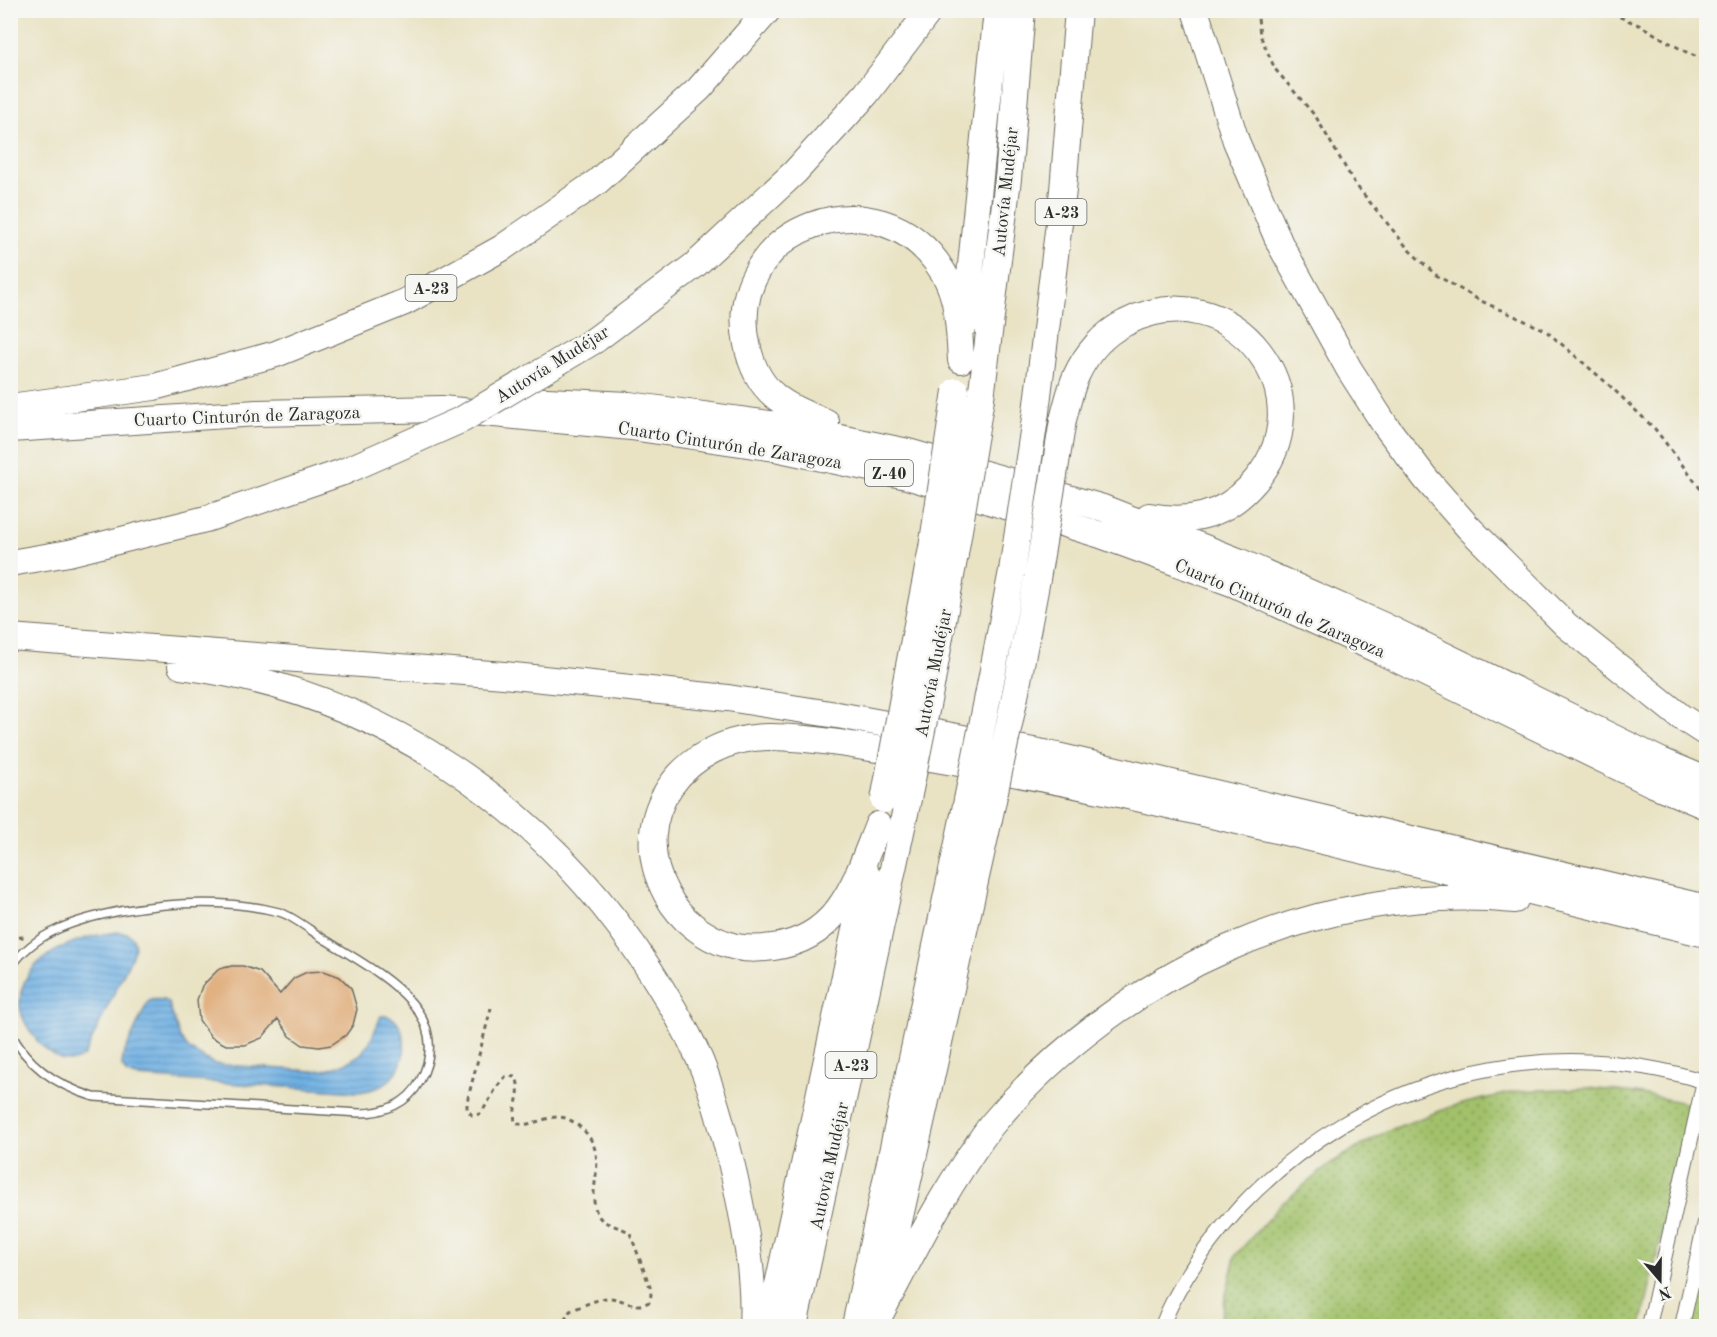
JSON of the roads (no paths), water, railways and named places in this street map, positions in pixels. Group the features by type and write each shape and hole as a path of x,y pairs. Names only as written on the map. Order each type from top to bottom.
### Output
{"highway":[{"name":"A-23","path":"10,407 154,387 276,354 405,302 502,248 597,182 699,89 768,10"},
{"name":"Autovía Mudéjar","path":"10,563 69,553 206,519 343,472 463,418 596,340 695,265 795,172 866,94 930,10"},
{"path":"943,551 956,391 997,10"},
{"name":"Autovía Mudéjar","path":"794,1326 890,810 919,679 943,551 981,398 1008,179 1022,10"},
{"name":"A-23","path":"869,1324 1012,571 1036,412 1064,190 1078,10"},
{"path":"1196,10 1236,141 1280,244 1349,369 1385,425 1468,527 1566,625 1681,717 1707,733"},
{"path":"908,452 791,408 776,398 764,384 754,368 748,351 744,314 752,284 760,267 786,240 804,228 824,220 865,218 899,229 931,254 944,273 952,292 958,318 961,360"},
{"path":"869,1324 989,819 1015,696 1063,420 1077,375 1088,355 1101,339 1138,316 1157,311 1199,312 1220,320 1245,334 1260,350 1272,369 1282,408 1275,451 1267,466 1245,493 1215,512 1198,518 1180,520 1103,508"},
{"path":"257,413 440,396 629,405 777,425 908,452 1103,508 1238,561 1383,626 1650,756 1707,780"},
{"name":"Cuarto Cinturón de Zaragoza","path":"10,429 257,413 441,409 631,427 775,448 907,477 1101,535 1233,583 1380,651 1651,783 1707,806"},
{"path":"10,637 504,675 728,698 843,716 1044,753 1707,908"},
{"path":"10,645 216,670 279,687 348,710 422,747 475,783 536,832 589,886 632,941 672,1005 705,1071 728,1146 746,1226 752,1326"},
{"path":"890,810 852,888 829,922 811,935 794,943 758,949 738,948 718,942 686,921 673,906 656,872 653,850 656,818 668,789 685,767 700,756 719,747 742,741 766,737 798,738 1036,776 1196,811 1707,934"},
{"path":"769,1326 890,810"},
{"path":"869,1324 952,1181 994,1122 1050,1062 1113,1012 1182,969 1262,934 1334,912 1416,900 1487,898 1606,909"}],"street":[{"path":"1162,1326 1194,1266 1219,1230 1278,1170 1335,1128 1404,1093 1438,1081 1517,1064 1591,1060 1676,1072 1705,1081 1648,1326"},
{"path":"1682,1326 1702,1253 1707,1218"}],"lane":[{"path":"10,969 17,958 44,936 66,925 93,916 164,904 199,903 243,906 281,912 362,962 395,986 416,1007 422,1017 428,1029 430,1045 429,1059 424,1074 417,1087 407,1098 384,1111 360,1113 94,1097 70,1089 53,1080 27,1058 10,1031"}],"water":[{"path":"118,932 127,933 133,938 135,947 131,958 84,1056 75,1061 62,1060 45,1049 30,1032 21,1013 22,987 30,973 54,952 87,938"},
{"path":"152,999 164,1000 169,1004 180,1038 190,1050 214,1064 313,1071 330,1069 361,1054 371,1040 381,1016 392,1018 399,1025 404,1041 403,1058 395,1074 389,1080 373,1089 358,1092 137,1077 127,1074 122,1066 123,1056 147,1003"}]}
